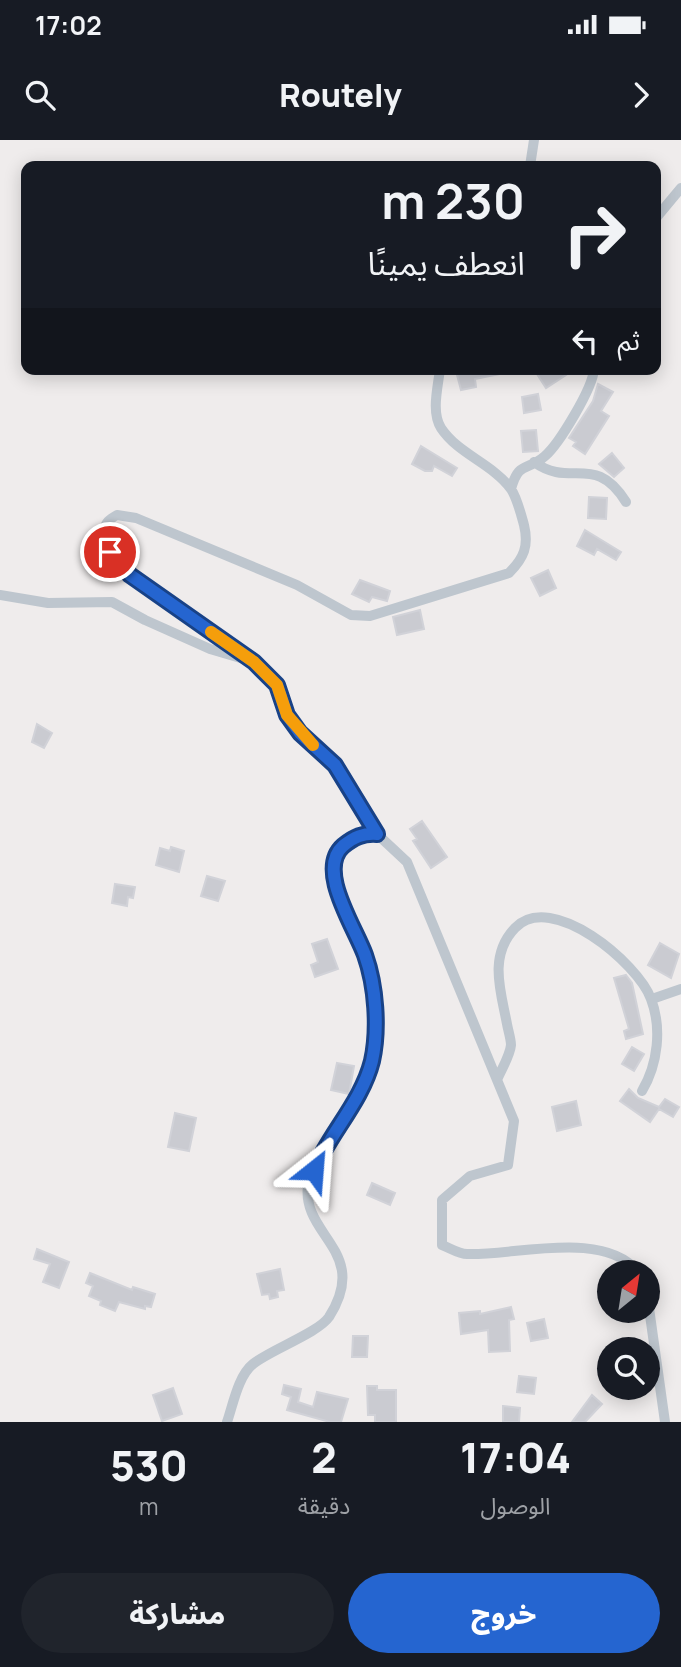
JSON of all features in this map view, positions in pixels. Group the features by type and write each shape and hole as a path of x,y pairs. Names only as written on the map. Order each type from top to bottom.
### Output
{"street":[{"path":"531,161 534,140"},
{"path":"661,212 681,188"},
{"path":"439,375 435,403 439,426 455,444 511,489 524,527 526,543 524,559 509,573 370,616 351,615 297,585 136,518 117,515 107,521 103,533 110,552 130,575 246,657 277,685 287,715 300,733 335,765 377,834 407,862 514,1122 508,1165 470,1176 442,1200 442,1245 464,1254 566,1248 605,1252 618,1260"},
{"path":"511,489 516,472 545,456 576,411 591,375"},
{"path":"534,462 544,469 561,474 587,472 601,476 615,484 626,502"},
{"path":"0,595 48,603 112,602 145,620 211,649 246,657"},
{"path":"227,1422 251,1365 327,1319 340,1293 344,1273 336,1251 313,1214 308,1185 320,1155 348,1114 372,1062 375,1002 365,955 344,910 333,872 336,853 352,838 377,834"},
{"path":"497,1080 511,1045 496,968 515,927 532,919 556,919 580,928 606,945 644,986 652,999 658,1041 655,1065 642,1091"},
{"path":"652,999 681,989"},
{"path":"651,1323 665,1422"}],"building":[{"path":"457,375 495,375 475,379 476,387 461,390"},
{"path":"538,375 566,375 546,388"},
{"path":"598,384 613,392 601,411 609,416 585,454 573,446 576,442 569,438 593,401"},
{"path":"538,394 541,410 524,413 522,397"},
{"path":"536,430 538,451 523,452 521,431"},
{"path":"421,446 457,468 452,476 434,466 432,471 425,471 412,464"},
{"path":"612,453 624,468 614,477 599,464"},
{"path":"589,497 607,498 606,519 588,518"},
{"path":"585,530 621,552 616,560 597,549 594,555 577,546"},
{"path":"548,570 556,588 540,596 531,578"},
{"path":"360,580 390,591 387,601 372,597 369,602 352,594"},
{"path":"420,610 424,629 397,635 393,617"},
{"path":"37,724 52,733 44,748 32,742"},
{"path":"422,821 447,857 431,868 413,841 417,839 410,829"},
{"path":"171,847 184,851 179,872 156,865 160,848 170,851"},
{"path":"207,876 225,881 218,901 201,896"},
{"path":"115,884 135,887 133,898 128,897 127,906 112,903"},
{"path":"327,939 338,969 315,977 311,965 318,962 312,944"},
{"path":"660,943 679,954 671,978 648,965"},
{"path":"626,975 632,983 643,1034 626,1039 624,1031 629,1029 614,978"},
{"path":"632,1047 644,1054 634,1071 622,1064"},
{"path":"337,1063 354,1066 349,1094 331,1090"},
{"path":"629,1089 638,1098 659,1107 665,1099 679,1107 673,1117 659,1109 650,1122 620,1101"},
{"path":"576,1101 581,1125 557,1131 552,1107"},
{"path":"175,1113 196,1118 189,1151 168,1147"},
{"path":"372,1183 395,1193 390,1205 367,1195"},
{"path":"37,1249 69,1262 59,1288 43,1282 50,1264 34,1259"},
{"path":"280,1269 284,1290 277,1291 278,1297 270,1299 269,1294 262,1295 257,1274"},
{"path":"90,1273 132,1290 133,1287 155,1294 151,1307 145,1306 145,1309 119,1302 115,1311 100,1305 101,1301 89,1296 93,1286 86,1283"},
{"path":"511,1307 514,1319 509,1320 510,1351 489,1352 488,1330 461,1334 459,1313 480,1311 480,1314"},
{"path":"544,1319 548,1338 531,1341 527,1323"},
{"path":"353,1336 368,1336 367,1357 352,1357"},
{"path":"519,1376 536,1378 534,1394 517,1392"},
{"path":"284,1385 301,1389 298,1402 313,1407 317,1392 348,1399 341,1422 330,1422 287,1410 291,1397 282,1394"},
{"path":"367,1386 377,1386 377,1390 396,1390 396,1422 375,1422 375,1415 368,1415"},
{"path":"173,1388 182,1414 162,1421 153,1395"},
{"path":"592,1395 602,1404 585,1422 572,1422"},
{"path":"503,1406 520,1408 519,1422 503,1422"}],"slow traffic":[{"path":"211,632 254,662 277,685 287,715 313,745"}],"route":[{"path":"110,552 130,575 254,662 277,685 287,715 300,733 335,765 377,834 352,838 336,853 333,872 344,910 365,955 375,1002 372,1062 348,1114 320,1155 314,1170"}]}
